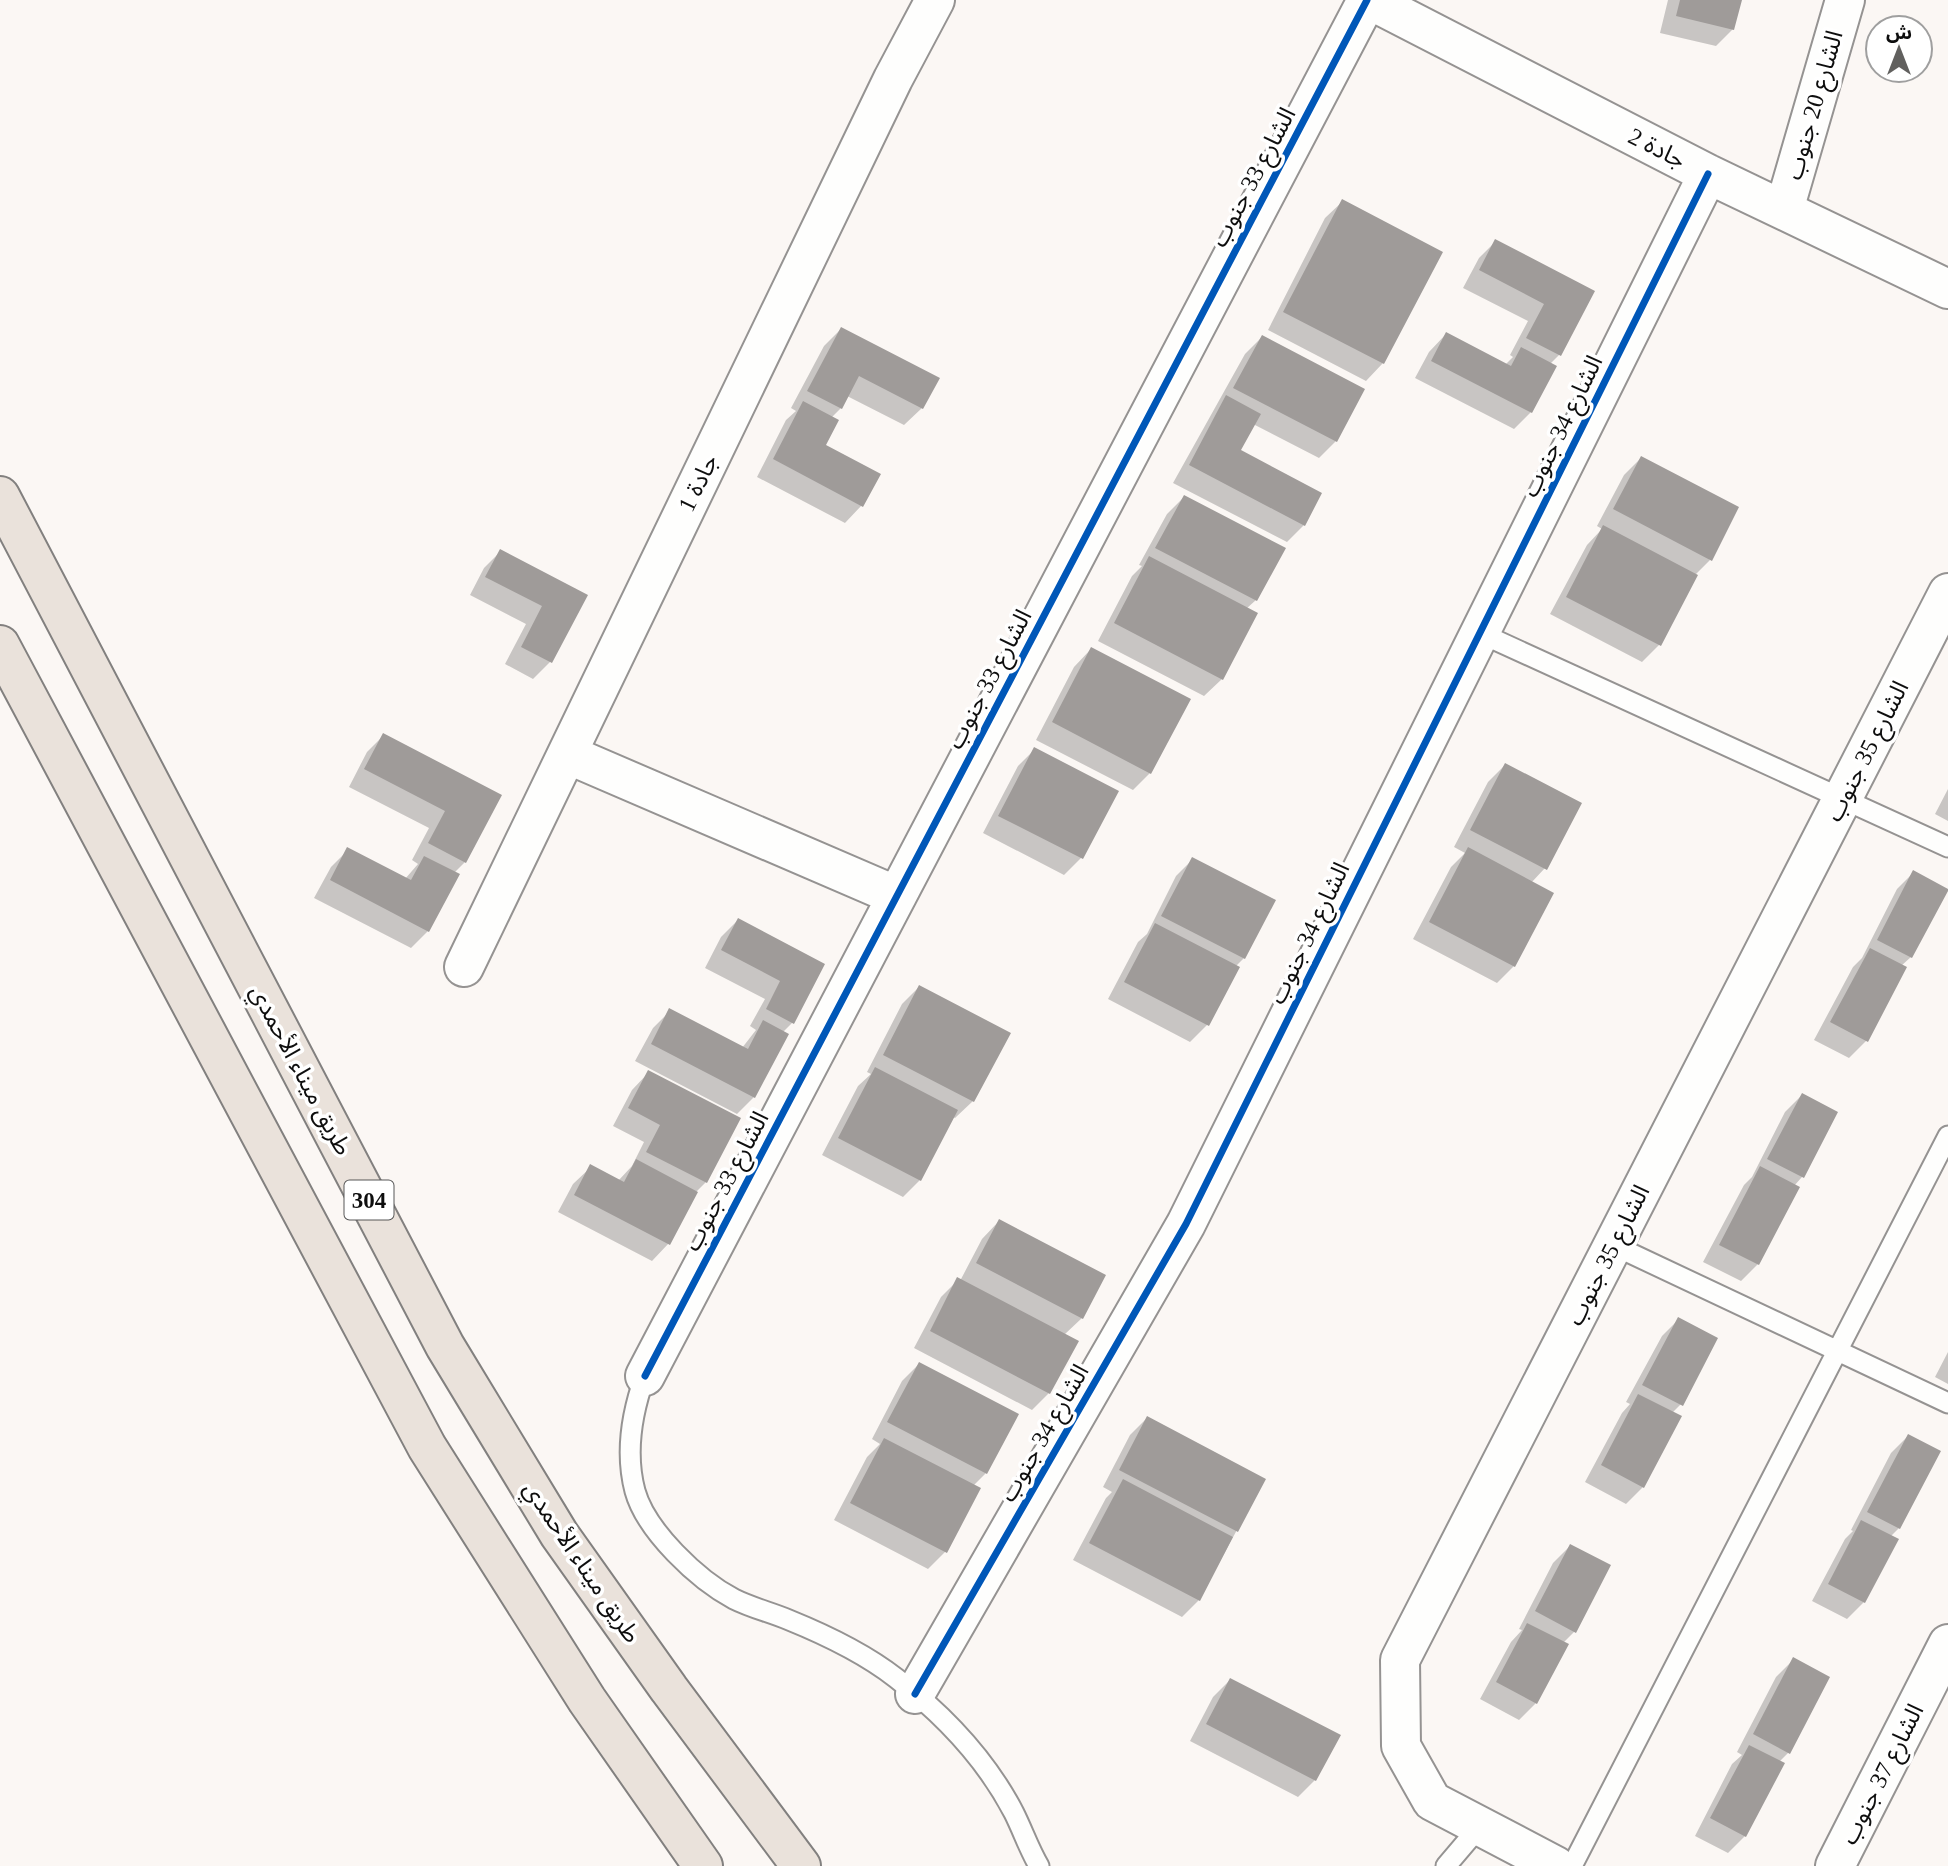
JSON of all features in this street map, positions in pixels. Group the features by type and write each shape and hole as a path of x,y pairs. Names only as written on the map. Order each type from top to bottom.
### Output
{"main road":[{"name":"طريق ميناء الأحمدي","path":"0,496 445,1346 559,1534 801,1866"},
{"name":"304","path":"0,645 427,1447 587,1700 704,1866"}],"street":[{"name":"جادة 1","path":"464,967 893,79 935,0"},
{"name":"جادة 2","path":"1368,0 1708,174 1948,289"},
{"name":"الشارع 33 جنوب","path":"645,1376 1368,0"},
{"name":"الشارع 20 جنوب","path":"1784,211 1845,0"},
{"name":"الشارع 34 جنوب","path":"915,1694 1186,1224 1708,174"},
{"name":"الشارع 35 جنوب","path":"1556,1866 1432,1801 1401,1746 1400,1660 1948,593"},
{"path":"567,754 897,896"},
{"name":"الشارع 37 جنوب","path":"1835,1866 1948,1644"}],"lane":[{"path":"1480,634 1948,847"},
{"path":"1572,1866 1948,1136"},
{"path":"1613,1245 1948,1403"},
{"path":"645,1376 633,1419 632,1468 636,1493 650,1520 668,1544 710,1584 734,1599 834,1640 895,1677 915,1694 962,1738 990,1774 1014,1813 1039,1866"},
{"path":"1446,1866 1480,1826"}],"building":[{"path":"1680,0 1742,0 1734,30 1676,16"},
{"path":"1342,199 1443,252 1384,364 1283,312"},
{"path":"1495,239 1595,291 1561,356 1526,338 1544,304 1479,270"},
{"path":"841,327 940,378 923,409 859,376 842,409 807,391"},
{"path":"1446,332 1511,366 1521,347 1557,366 1532,413 1431,361"},
{"path":"1262,335 1365,389 1337,442 1233,388"},
{"path":"1226,395 1261,414 1241,450 1322,493 1305,526 1189,465"},
{"path":"803,401 839,420 826,445 881,474 863,507 773,459"},
{"path":"1641,456 1739,507 1712,561 1613,509"},
{"path":"1184,495 1286,548 1257,601 1155,548"},
{"path":"1603,525 1698,575 1661,646 1566,597"},
{"path":"500,549 588,595 552,663 521,647 542,606 485,577"},
{"path":"1149,556 1258,613 1223,680 1114,623"},
{"path":"1091,647 1191,699 1151,774 1052,722"},
{"path":"383,733 502,795 466,863 428,843 445,811 364,769"},
{"path":"1034,747 1119,791 1083,859 998,816"},
{"path":"1505,763 1582,803 1547,870 1470,830"},
{"path":"347,847 411,880 424,856 460,874 429,932 330,880"},
{"path":"1468,847 1554,893 1515,967 1429,922"},
{"path":"1192,857 1276,900 1245,959 1161,916"},
{"path":"1913,870 1948,891 1912,958 1877,940"},
{"path":"738,918 825,964 794,1024 766,1009 780,981 721,950"},
{"path":"1155,923 1240,967 1209,1026 1124,982"},
{"path":"1870,948 1907,967 1868,1042 1830,1022"},
{"path":"919,985 1011,1033 974,1102 883,1055"},
{"path":"669,1008 748,1049 763,1020 789,1034 755,1098 651,1044"},
{"path":"875,1067 958,1110 921,1181 838,1138"},
{"path":"648,1070 741,1118 707,1183 646,1152 660,1125 628,1108"},
{"path":"1802,1093 1838,1112 1804,1178 1767,1159"},
{"path":"636,1159 698,1192 670,1245 574,1195 590,1164 624,1182"},
{"path":"1760,1166 1800,1187 1759,1265 1719,1245"},
{"path":"999,1219 1106,1275 1083,1319 976,1263"},
{"path":"957,1277 1079,1341 1050,1394 930,1331"},
{"path":"1678,1317 1718,1338 1683,1406 1642,1385"},
{"path":"919,1362 1019,1414 987,1474 887,1422"},
{"path":"1638,1394 1682,1416 1644,1488 1601,1465"},
{"path":"1147,1416 1266,1479 1238,1532 1119,1470"},
{"path":"1908,1434 1941,1451 1900,1529 1867,1512"},
{"path":"884,1438 981,1488 947,1553 850,1503"},
{"path":"1123,1479 1233,1537 1200,1601 1089,1543"},
{"path":"1861,1520 1899,1539 1865,1603 1828,1584"},
{"path":"1570,1544 1611,1565 1576,1633 1535,1611"},
{"path":"1527,1623 1569,1644 1537,1704 1496,1682"},
{"path":"1793,1657 1830,1677 1790,1754 1753,1734"},
{"path":"1230,1678 1341,1735 1316,1781 1206,1724"},
{"path":"1749,1745 1785,1763 1746,1837 1710,1818"}],"cycle path":[{"path":"645,1376 1367,0"},
{"path":"915,1694 1186,1224 1708,174"}]}
